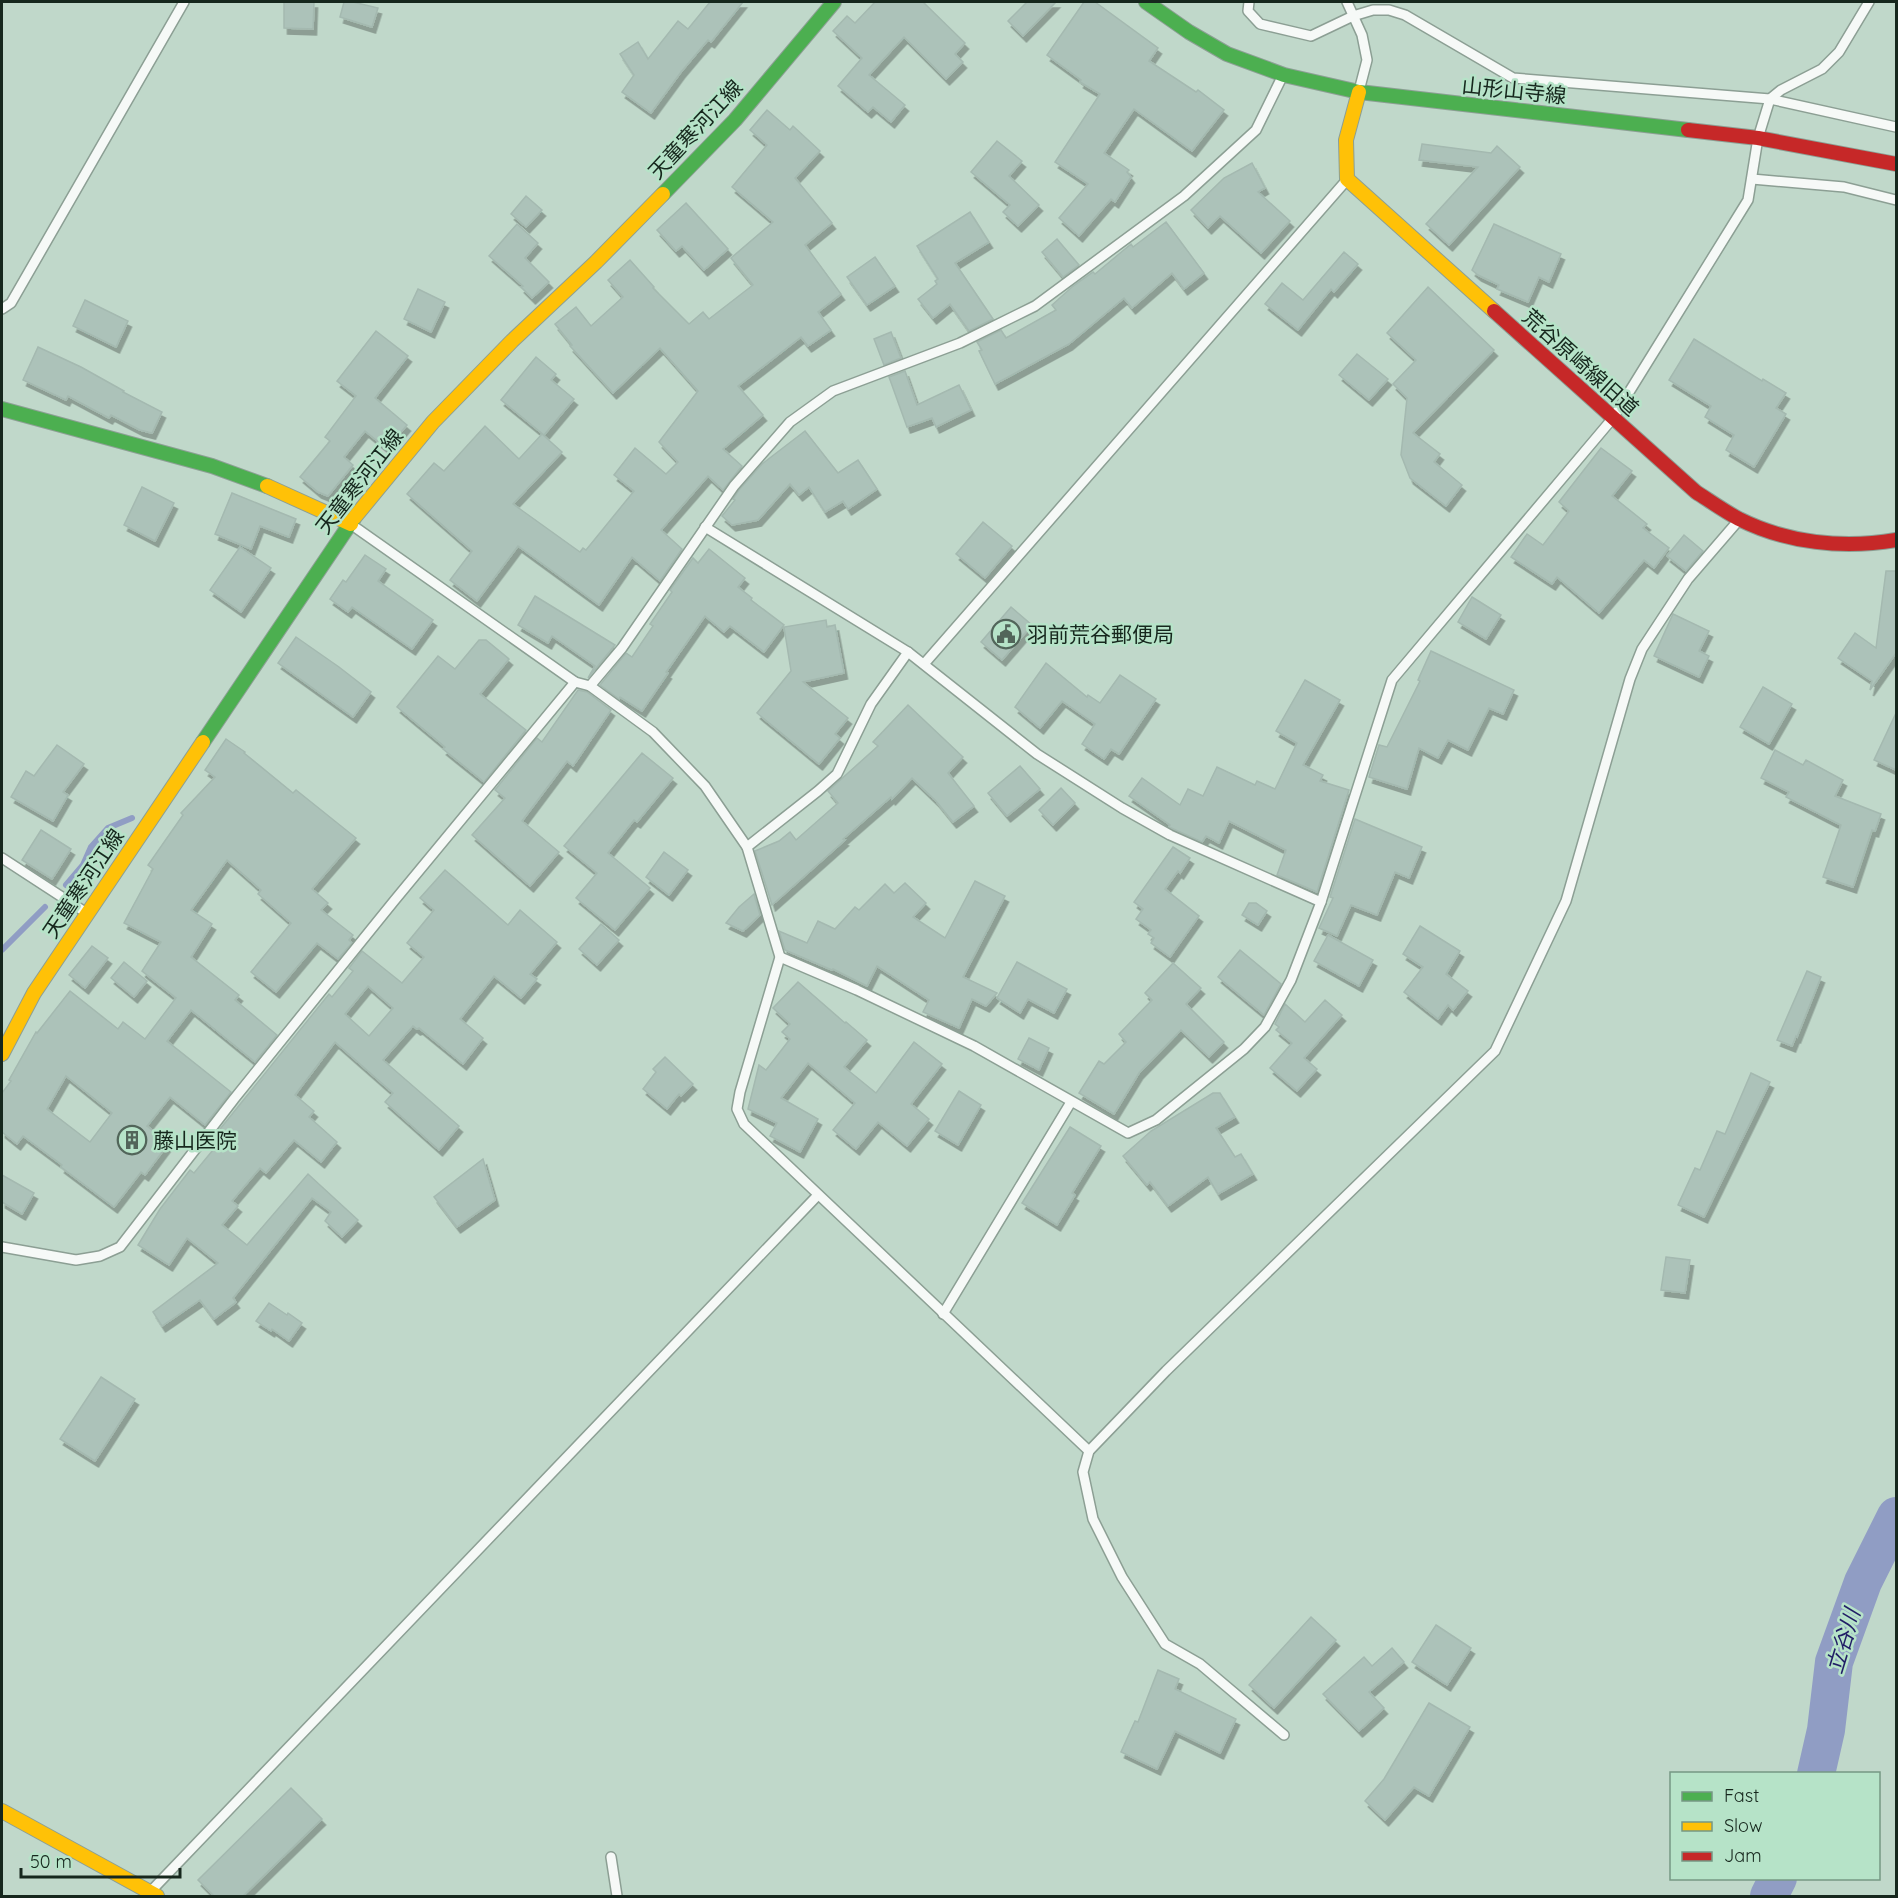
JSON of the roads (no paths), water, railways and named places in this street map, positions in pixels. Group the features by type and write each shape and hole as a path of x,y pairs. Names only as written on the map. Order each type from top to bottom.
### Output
{"main road":[{"name":"天童寒河江線","path":"2,1054 34,993 361,507 433,422 512,341 596,262 735,120 834,2"},
{"name":"山形山寺線","path":"1146,2 1189,32 1227,54 1284,75 1359,92 1758,138 1896,164"},
{"path":"1347,179 1346,140 1359,92"},
{"name":"荒谷原崎線旧道","path":"1347,179 1696,492 1740,519 1771,531 1829,544 1855,545 1896,540"},
{"path":"2,409 212,466 275,489 351,524"},
{"path":"2,1811 153,1894"}],"lane":[{"path":"2,309 11,303 184,2"},
{"path":"1249,2 1248,11 1260,24 1311,36 1353,16 1373,10 1389,9 1405,15 1513,78 1770,99 1896,127"},
{"path":"1347,2 1362,35 1367,60 1359,92"},
{"path":"780,957 857,990 974,1046 1128,1133 1155,1120 1244,1049 1265,1027 1291,980 1321,902 1392,680 1613,418 1748,200 1758,138 1770,99 1781,90 1822,69 1839,52 1869,2"},
{"path":"590,686 622,648 741,478 790,422 833,391 960,343 1035,306 1184,196 1256,130 1284,75"},
{"path":"924,664 1347,179"},
{"path":"1752,179 1844,187 1896,200"},
{"path":"1284,1735 1200,1664 1165,1644 1122,1577 1094,1519 1083,1472 1089,1451 1174,1363 1496,1051 1566,901 1630,679 1642,649 1688,579 1740,519"},
{"path":"351,524 574,682 590,686 653,732 705,786 747,847 780,957 740,1092 737,1109 744,1124 1089,1451"},
{"path":"705,527 908,652 1037,754 1122,808 1170,835 1321,902"},
{"path":"747,847 837,774 871,704 908,652"},
{"path":"2,1247 76,1260 100,1256 120,1247 234,1099 574,682"},
{"path":"2,858 87,914"},
{"path":"943,1314 1071,1102"},
{"path":"153,1894 818,1195"},
{"path":"611,1857 617,1896"}],"waterway":[{"path":"66,885 83,865 91,847 108,828 132,818"},
{"path":"2,950 45,907"},
{"name":"立谷川","path":"1816,1772 1826,1730 1834,1662 1863,1582 1896,1516"},
{"name":"立谷川","path":"1769,1896 1777,1880"}],"place":[{"name":"羽前荒谷郵便局","path":"1006,634"},
{"name":"藤山医院","path":"132,1140"}]}
